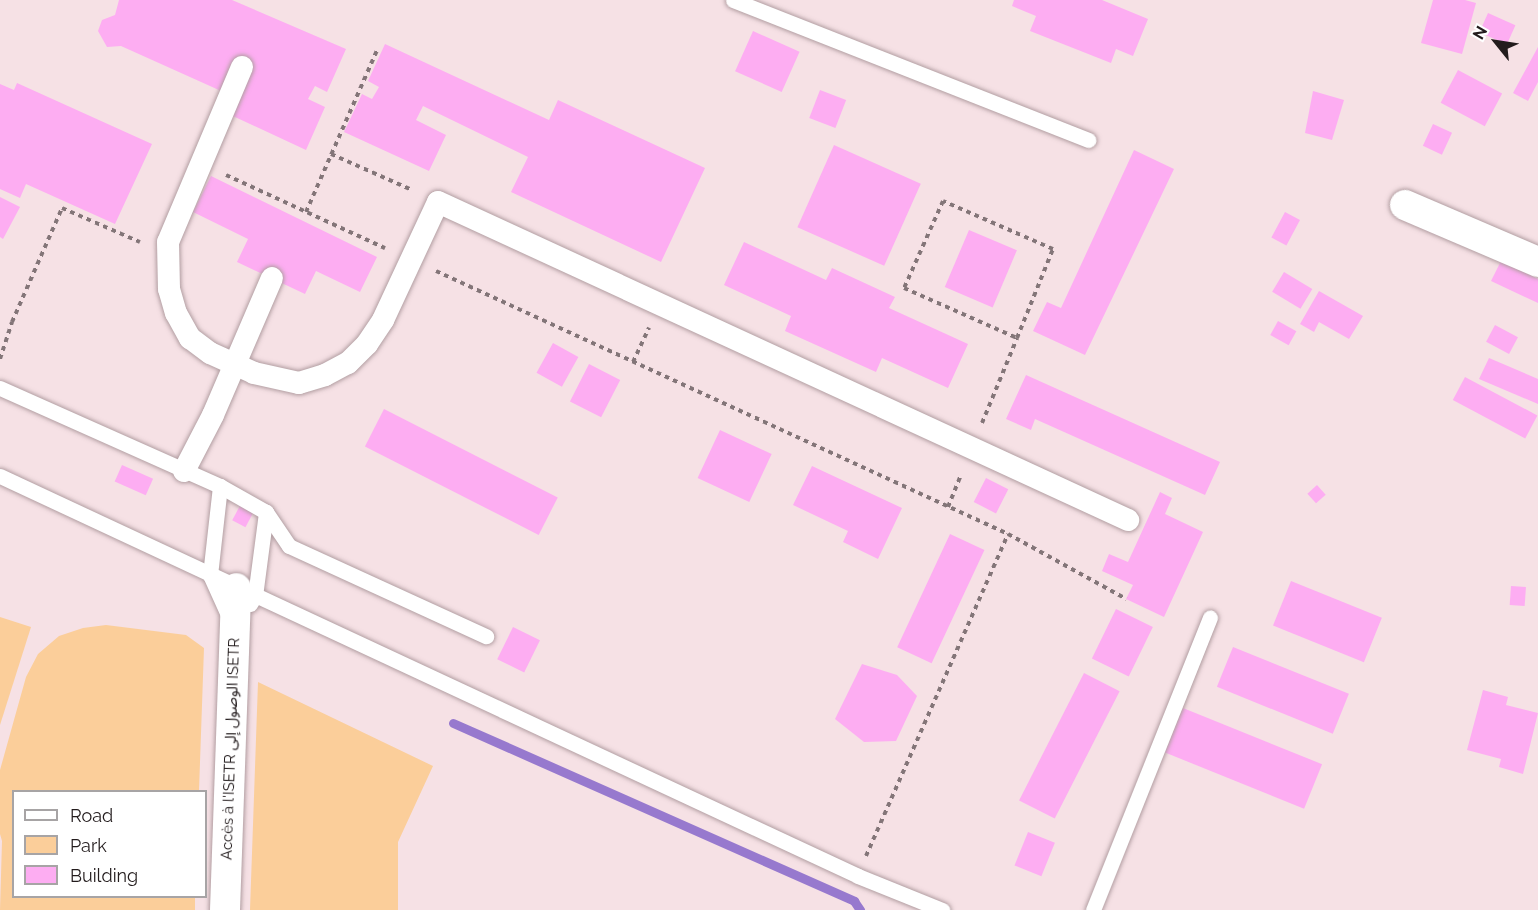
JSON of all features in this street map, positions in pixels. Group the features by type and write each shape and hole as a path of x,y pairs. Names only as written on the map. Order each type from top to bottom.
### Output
{"street":[{"path":"242,68 168,242 169,289 176,313 190,338 210,353 234,366 276,379 299,383 325,375 348,363 367,344 382,320 438,202 971,450 1128,520"},
{"path":"1405,205 1538,262"},
{"path":"184,471 213,415 272,278"},
{"name":"Accès à l'ISETR الوصول إلى ISETR","path":"225,910 235,630 234,586"}],"lane":[{"path":"733,0 1088,140"},
{"path":"0,388 220,486 266,512 289,546 486,636"},
{"path":"0,476 858,876 942,910"},
{"path":"220,486 234,586"},
{"path":"234,586 266,512"},
{"path":"1093,910 1210,618"}],"path":[{"path":"306,212 378,48"},
{"path":"331,154 438,202"},
{"path":"200,163 1008,534 1126,599"},
{"path":"948,507 1017,338 1053,249 943,201 904,288 1017,338"},
{"path":"0,359 12,322 62,208 168,254"},
{"path":"633,362 659,304"},
{"path":"858,876 1008,534"}],"green space":[{"path":"0,617 31,627 0,725"},
{"path":"106,625 186,635 204,648 199,790 12,790 12,898 195,898 195,910 0,910 2,841 0,834 0,770 26,677 38,654 59,636 83,628"},
{"path":"258,682 433,766 398,842 398,910 250,910"}],"building":[{"path":"119,0 232,0 346,49 327,92 315,86 308,99 325,107 306,150 222,111 230,95 121,46 107,47 98,31 102,20 115,15"},
{"path":"1014,0 1102,0 1148,19 1133,56 1116,49 1111,63 1030,31 1036,16 1012,6"},
{"path":"1433,0 1465,0 1476,3 1462,54 1421,43"},
{"path":"1488,13 1515,25 1507,44 1479,32"},
{"path":"753,31 800,52 782,92 735,71"},
{"path":"385,44 549,120 558,100 705,168 661,262 511,192 528,157 423,106 416,120 446,135 429,171 344,132 362,94 372,99 379,87 368,81"},
{"path":"1538,47 1538,82 1528,101 1513,93"},
{"path":"1458,70 1502,93 1485,126 1441,103"},
{"path":"17,83 152,144 115,224 26,184 20,198 0,189 0,84 14,90"},
{"path":"820,90 846,100 835,128 809,118"},
{"path":"1313,91 1344,100 1332,140 1305,133"},
{"path":"1433,124 1452,133 1442,155 1423,146"},
{"path":"834,145 921,184 884,266 797,227"},
{"path":"1134,150 1174,169 1085,355 1033,331 1047,302 1061,308"},
{"path":"211,176 377,257 360,292 316,271 305,294 237,262 248,239 193,212"},
{"path":"0,197 20,207 3,239 0,237"},
{"path":"1285,212 1300,220 1286,246 1271,238"},
{"path":"969,230 1017,250 993,307 945,287"},
{"path":"744,242 826,280 832,268 895,297 889,308 968,344 948,388 882,358 876,372 785,331 791,316 724,285"},
{"path":"1501,261 1538,279 1538,303 1491,281"},
{"path":"1284,272 1312,289 1300,309 1272,292"},
{"path":"1319,291 1363,316 1349,339 1319,322 1314,332 1300,324"},
{"path":"1278,321 1296,331 1289,345 1270,335"},
{"path":"1495,325 1518,337 1509,354 1486,342"},
{"path":"553,343 578,357 562,387 537,373"},
{"path":"1489,358 1538,379 1538,404 1479,379"},
{"path":"589,364 620,380 601,417 570,401"},
{"path":"1026,375 1220,462 1205,495 1035,419 1031,430 1006,419"},
{"path":"1465,377 1537,415 1525,438 1453,400"},
{"path":"384,409 558,498 539,535 365,446"},
{"path":"720,430 772,454 749,502 698,478"},
{"path":"122,465 153,479 146,495 115,481"},
{"path":"812,466 902,508 878,559 843,542 848,531 793,505"},
{"path":"986,478 1008,489 996,513 974,502"},
{"path":"1317,485 1326,495 1316,503 1307,494"},
{"path":"1160,492 1172,498 1165,514 1203,532 1164,617 1126,599 1133,585 1102,571 1109,554 1128,562"},
{"path":"243,500 256,507 245,527 232,520"},
{"path":"950,534 984,550 932,663 897,647"},
{"path":"1291,581 1382,618 1364,662 1273,626"},
{"path":"1511,586 1526,587 1525,606 1510,605"},
{"path":"1116,609 1153,627 1129,676 1092,658"},
{"path":"513,627 540,640 524,673 497,659"},
{"path":"1233,647 1349,694 1333,734 1217,687"},
{"path":"862,664 897,675 917,696 896,741 864,742 835,719"},
{"path":"1084,673 1120,691 1055,819 1019,800"},
{"path":"1483,690 1508,697 1506,705 1538,713 1523,774 1499,767 1501,759 1467,750"},
{"path":"1183,708 1322,764 1304,809 1165,753"},
{"path":"1028,832 1055,843 1041,876 1015,865"}],"waterway":[{"path":"453,723 854,901 860,910"}]}
